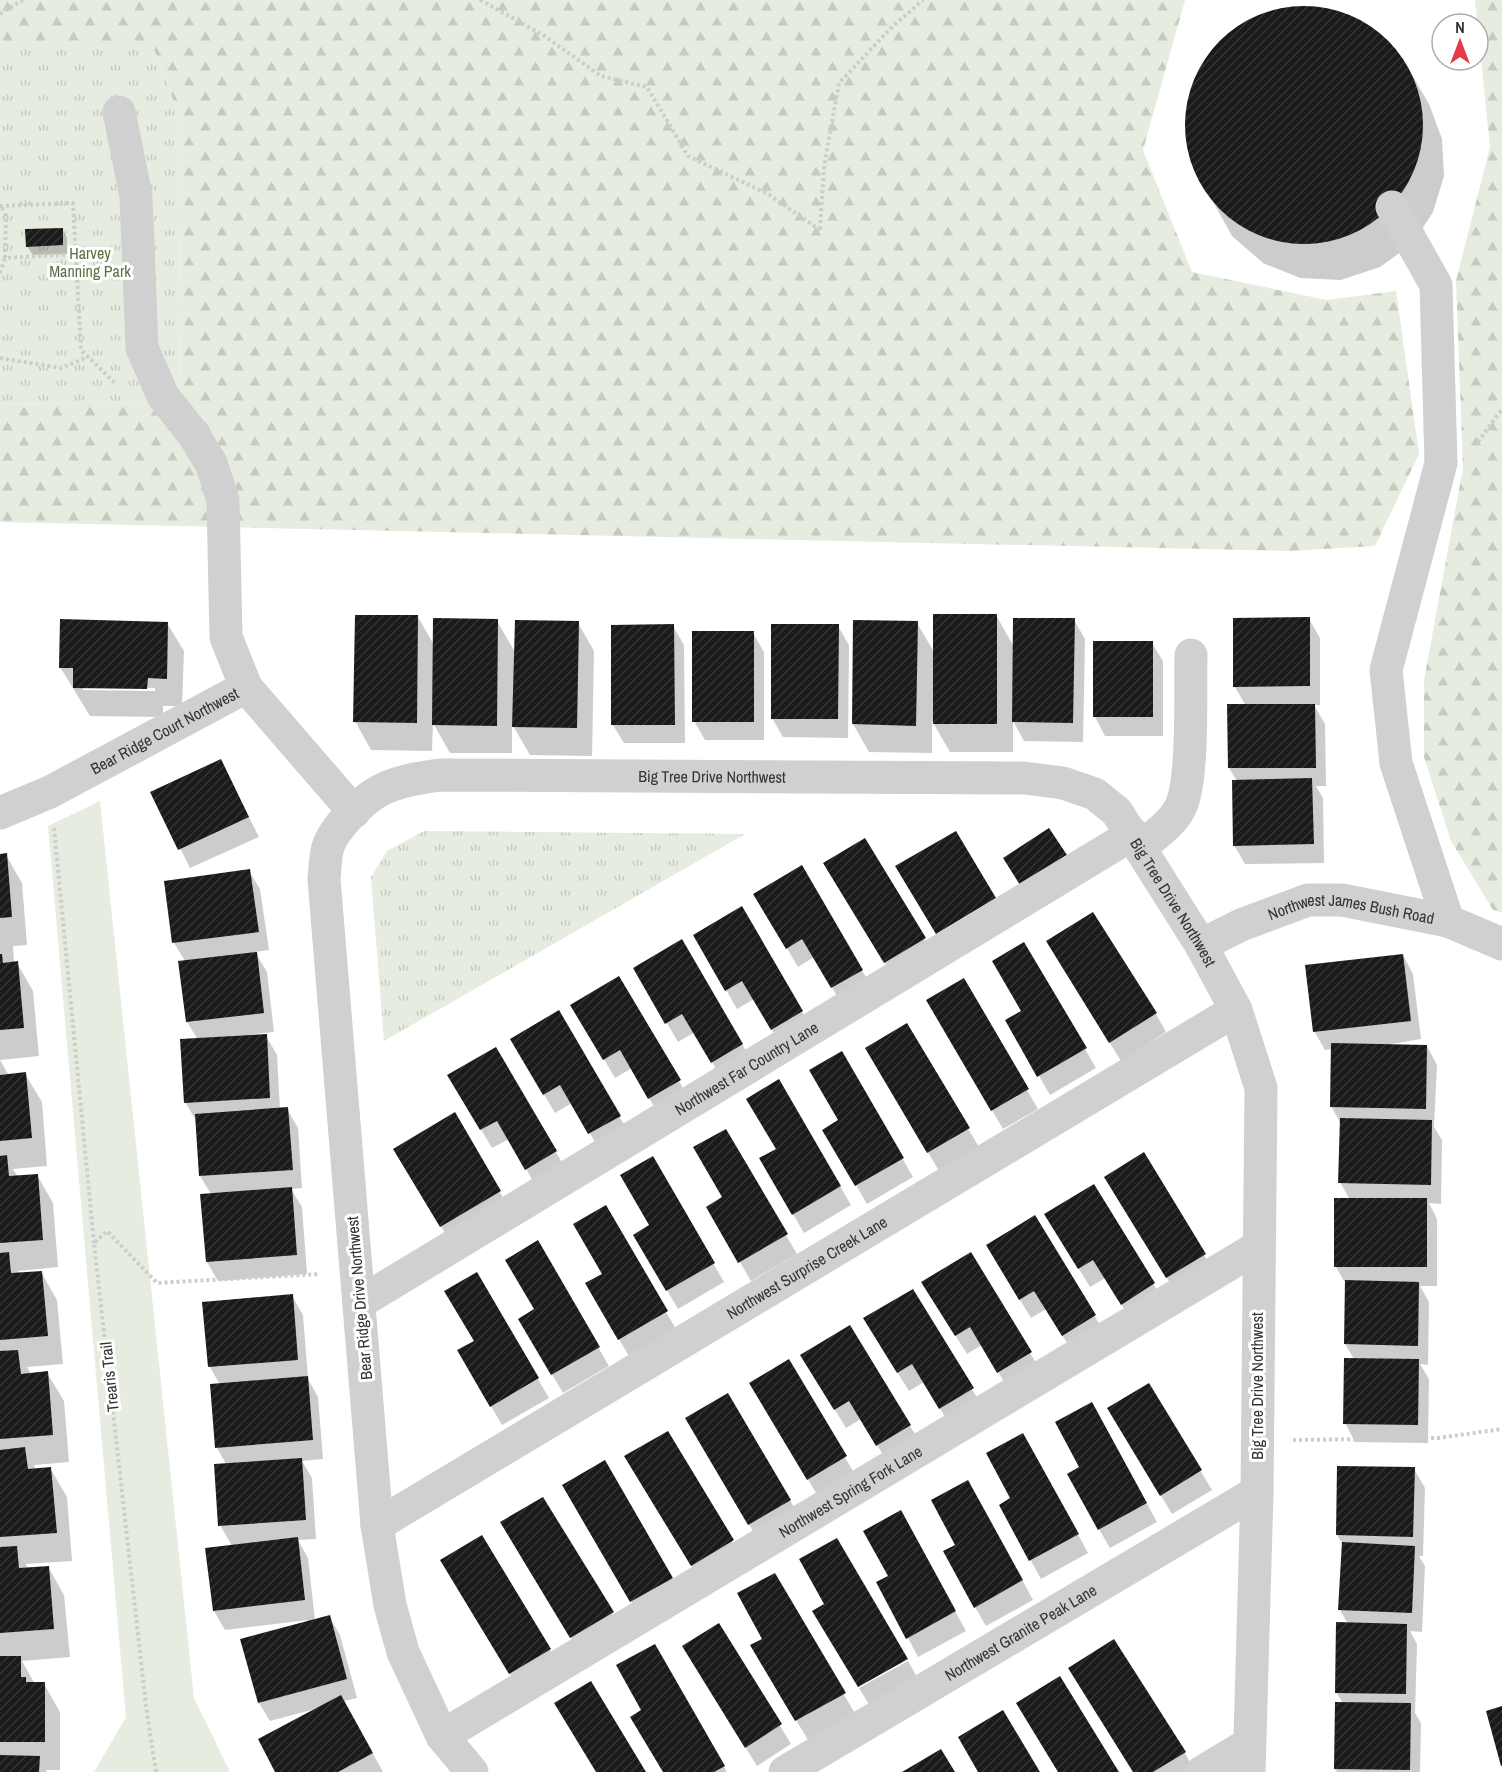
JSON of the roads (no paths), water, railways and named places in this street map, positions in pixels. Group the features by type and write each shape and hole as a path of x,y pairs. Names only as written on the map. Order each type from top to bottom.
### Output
{"street":[{"path":"119,112 136,196 142,348 163,396 193,434 211,463 224,500 226,637 246,687"},
{"path":"1392,207 1436,285 1442,463 1386,670 1396,763 1448,921"},
{"name":"Northwest Far Country Lane","path":"359,1304 1167,825 1181,807 1187,784 1191,655"},
{"name":"Bear Ridge Court Northwest","path":"0,813 50,792 246,687 354,812"},
{"name":"Big Tree Drive Northwest","path":"354,812 380,791 408,780 439,775 1024,778 1063,783 1095,794 1117,812 1201,945 1236,1010 1261,1089 1257,1492 1249,1758"},
{"name":"Bear Ridge Drive Northwest","path":"354,812 339,826 327,849 324,879 377,1525 390,1605 403,1652 442,1736 471,1772"},
{"name":"Northwest James Bush Road","path":"1201,945 1241,925 1308,900 1342,900 1448,921 1502,944"},
{"name":"Northwest Surprise Creek Lane","path":"377,1525 1236,1010"},
{"name":"Northwest Spring Fork Lane","path":"442,1736 1258,1247"},
{"name":"Northwest Granite Peak Lane","path":"785,1772 1257,1492"},
{"path":"1202,1772 1249,1758"}],"park label":[{"name":"Harvey Manning Park","path":"90,262"}]}
